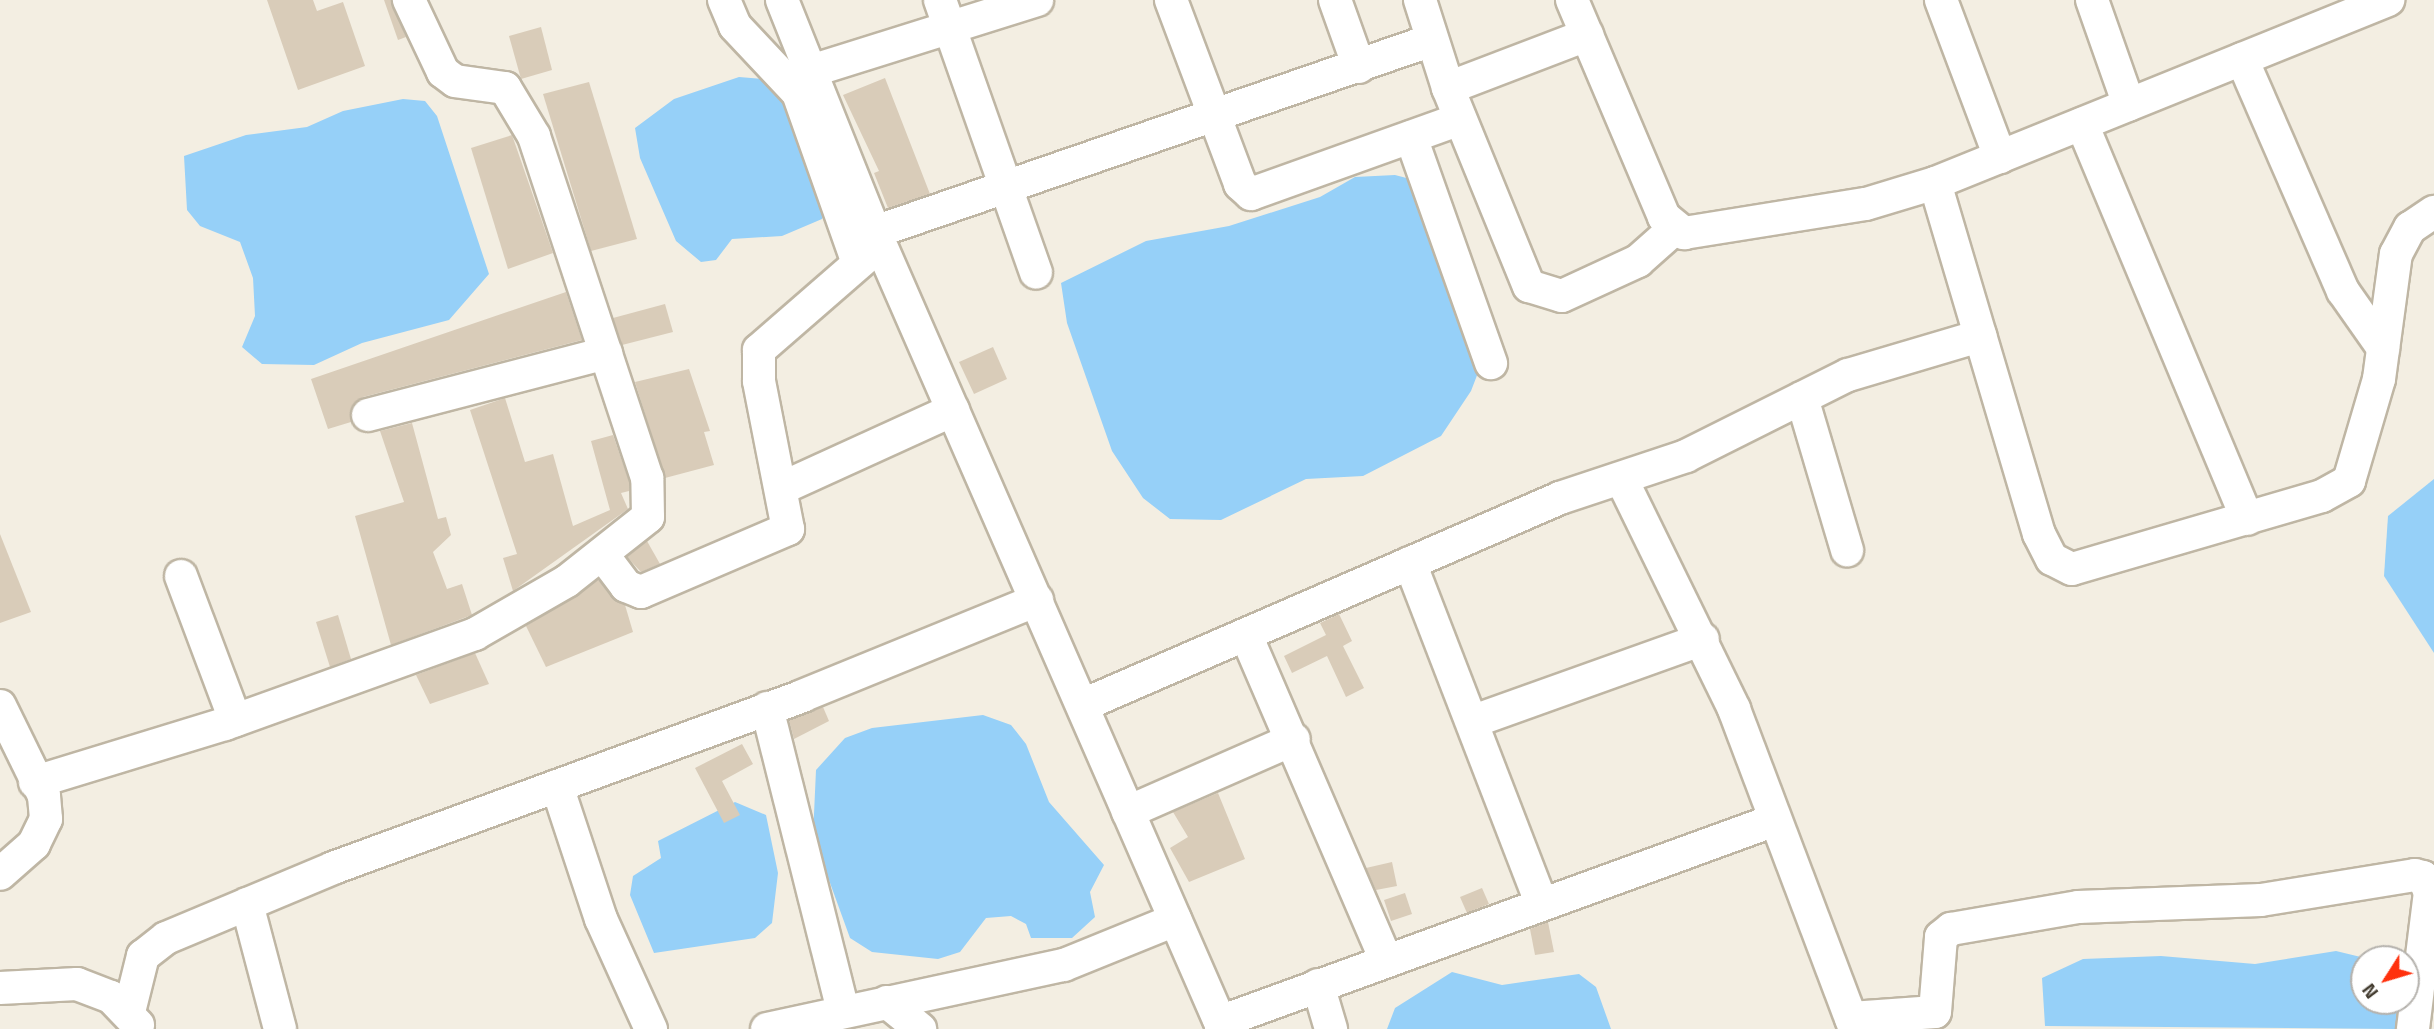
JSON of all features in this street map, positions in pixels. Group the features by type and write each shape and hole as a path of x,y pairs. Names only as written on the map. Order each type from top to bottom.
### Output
{"street":[{"path":"35,782 235,720 475,634 602,554 648,517 652,503 606,353 517,100 505,88 455,81 443,72 409,0"},
{"path":"723,0 735,26 798,93 870,250 953,410 1222,1025 1318,985 1541,902 1775,820"},
{"path":"782,0 811,71 870,250"},
{"path":"811,71 945,14 1037,0"},
{"path":"1171,0 1240,184 1251,194 1460,119"},
{"path":"1335,0 1359,66"},
{"path":"1420,0 1447,88 1520,270 1538,293 1562,296 1621,271 1673,230 1694,233 1866,204 1934,183 2388,0"},
{"path":"1572,0 1673,230"},
{"path":"1941,0 2000,157"},
{"path":"2092,0 2129,105"},
{"path":"945,14 1036,274"},
{"path":"1447,88 1587,35"},
{"path":"602,554 633,591 652,590 783,534 789,521 759,381 760,351 870,250 1006,189 1432,40"},
{"path":"2242,59 2343,291 2384,348"},
{"path":"2082,124 2247,519"},
{"path":"1411,137 1490,363"},
{"path":"1934,183 2039,534 2062,566 2085,569 2247,519 2349,481 2384,348 2400,240 2434,212"},
{"path":"1083,705 1560,498 1622,480 1848,376 1980,336"},
{"path":"368,415 606,353"},
{"path":"1802,398 1847,550"},
{"path":"782,488 953,410"},
{"path":"1622,480 1703,639 1853,1024 1935,1012 1941,937 1951,929 2078,907 2261,900 2415,875 2423,877 2430,891 2413,1029"},
{"path":"1410,563 1474,721 1541,902"},
{"path":"181,576 235,720"},
{"path":"0,988 77,984 135,1021 143,956 166,938 247,904 767,708 1037,600"},
{"path":"1246,635 1294,739 1386,960"},
{"path":"1474,721 1703,639"},
{"path":"0,706 44,796 41,833 0,874"},
{"path":"767,708 843,1010"},
{"path":"1128,812 1294,739"},
{"path":"557,786 605,931 651,1029"},
{"path":"247,904 280,1029"},
{"path":"767,1029 843,1010 1064,965 1175,920"},
{"path":"1318,985 1331,1029"},
{"path":"887,1002 920,1029"}],"water":[{"path":"739,77 763,79 784,91 827,206 822,219 782,236 732,239 716,260 701,262 676,241 640,158 635,128 674,99"},
{"path":"403,99 425,101 437,116 489,274 449,320 362,343 314,365 262,364 242,347 255,316 253,278 240,242 200,226 187,210 184,156 246,135 307,127 343,111"},
{"path":"1395,175 1414,180 1481,365 1471,391 1441,436 1363,476 1306,479 1221,520 1170,519 1143,498 1112,451 1067,323 1061,283 1146,241 1229,226 1320,197 1355,177"},
{"path":"2434,479 2434,653 2384,576 2388,516"},
{"path":"983,715 1011,725 1026,744 1049,802 1104,865 1090,892 1095,917 1072,938 1031,938 1026,924 1011,916 986,918 960,952 938,959 872,952 850,938 813,836 816,770 845,738 872,728"},
{"path":"735,802 766,815 778,873 772,923 755,938 654,953 630,895 633,876 661,858 658,841"},
{"path":"2336,951 2350,954 2350,1015 2397,1015 2396,1029 2045,1026 2042,978 2083,959 2161,956 2255,964"},
{"path":"1452,972 1502,985 1579,974 1596,987 1611,1029 1387,1029 1395,1008"}],"building":[{"path":"267,0 313,0 317,11 343,2 365,66 298,90"},
{"path":"384,0 391,0 406,37 398,40"},
{"path":"541,27 552,70 521,79 509,36"},
{"path":"885,78 930,194 888,208 874,173 879,171 843,95"},
{"path":"589,82 637,239 591,251 543,94"},
{"path":"512,135 553,253 508,269 471,148"},
{"path":"566,292 582,340 363,397 351,409 351,422 328,429 311,379"},
{"path":"665,304 673,332 622,345 613,318"},
{"path":"993,347 1007,379 974,394 959,362"},
{"path":"689,369 710,431 704,432 714,465 665,478 635,382"},
{"path":"505,398 525,462 553,454 573,526 610,510 591,441 613,435 629,481 629,491 621,493 628,509 513,591 503,558 517,554 470,410"},
{"path":"412,423 438,519 446,517 451,535 433,552 447,589 462,584 472,615 391,645 355,516 404,502 380,431"},
{"path":"0,534 31,612 0,623"},
{"path":"647,541 660,564 641,572 627,557"},
{"path":"598,580 625,605 633,632 546,667 526,626"},
{"path":"1339,614 1352,641 1343,646 1364,688 1346,697 1327,656 1292,673 1284,656 1326,635 1320,623"},
{"path":"338,615 351,659 330,667 316,622"},
{"path":"475,653 489,684 430,704 416,675"},
{"path":"823,707 829,721 794,739 789,720"},
{"path":"742,744 753,764 722,781 740,815 724,823 695,768"},
{"path":"1218,793 1245,859 1189,882 1170,848 1188,837 1173,812"},
{"path":"1392,862 1397,886 1376,890 1366,868"},
{"path":"1482,888 1489,904 1467,913 1460,897"},
{"path":"1405,893 1412,914 1391,921 1384,900"},
{"path":"1548,922 1554,952 1535,955 1530,929"}]}
